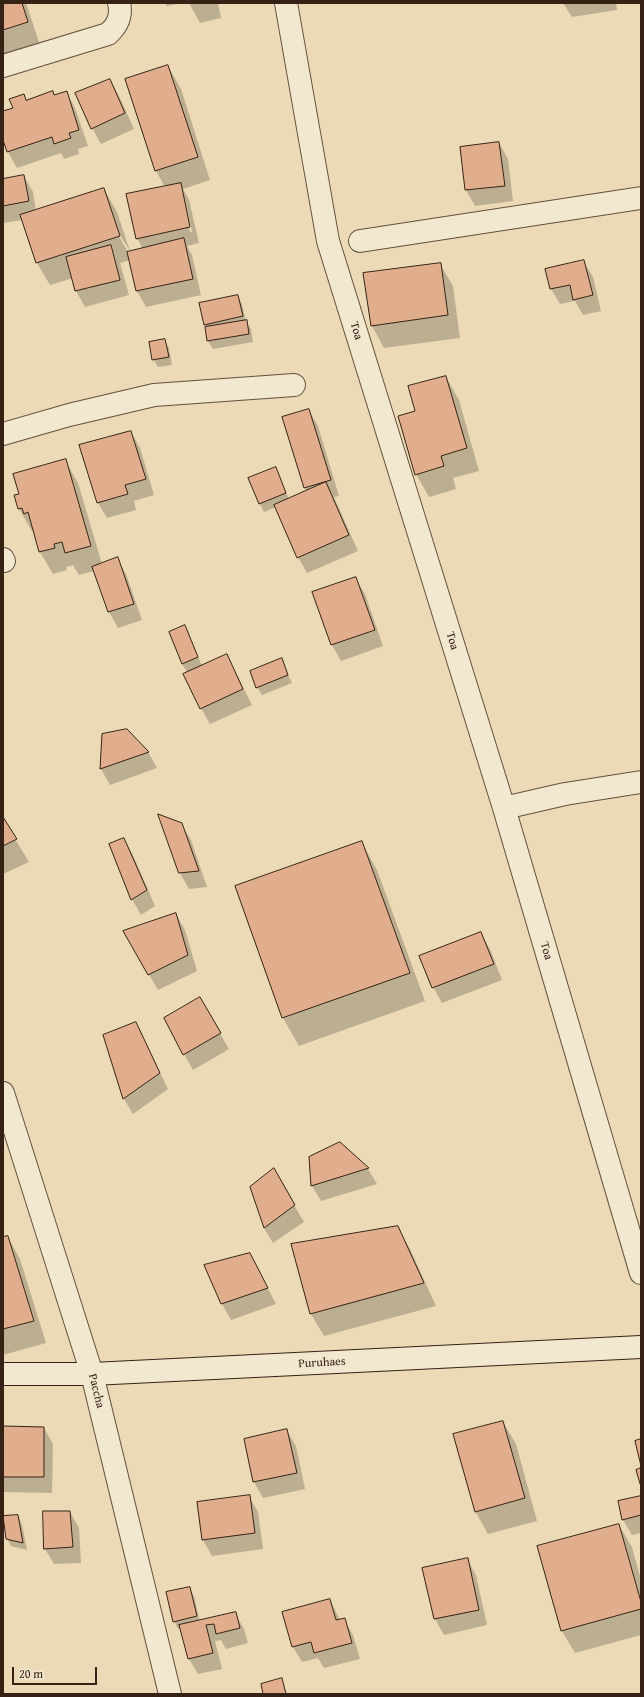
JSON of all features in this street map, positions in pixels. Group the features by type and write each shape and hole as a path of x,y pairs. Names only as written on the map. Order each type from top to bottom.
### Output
{"street":[{"path":"3,66 108,34 119,21 119,3"},
{"name":"Toa","path":"286,3 328,241 504,808 641,1273"},
{"path":"360,240 641,198"},
{"path":"3,434 69,415 154,395 294,385"},
{"path":"504,808 565,794 641,782"},
{"name":"Paccha","path":"3,1093 92,1374 170,1694"},
{"name":"Puruhaes","path":"3,1374 92,1374 641,1347"}],"building":[{"path":"3,3 22,3 28,22 3,30"},
{"path":"168,65 198,157 155,171 125,79"},
{"path":"110,79 125,113 91,129 75,93"},
{"path":"53,91 54,95 67,91 79,130 69,133 71,138 54,144 52,137 7,152 3,140 3,111 13,108 9,99 24,94 26,100"},
{"path":"499,142 505,186 465,190 460,147"},
{"path":"24,175 29,201 3,206 3,179"},
{"path":"181,183 190,227 136,239 126,194"},
{"path":"104,188 120,236 36,263 20,215"},
{"path":"184,238 193,279 136,291 127,252"},
{"path":"111,245 120,280 75,291 66,257"},
{"path":"584,260 593,295 573,300 570,285 550,289 545,269"},
{"path":"441,263 448,315 371,326 363,273"},
{"path":"238,295 243,316 204,325 199,303"},
{"path":"247,320 249,334 207,341 205,327"},
{"path":"165,339 169,357 152,360 149,342"},
{"path":"446,376 467,448 441,456 444,466 415,475 398,416 415,411 408,386"},
{"path":"309,409 331,480 304,488 282,417"},
{"path":"131,431 146,479 125,485 128,494 97,503 79,445"},
{"path":"66,459 91,546 65,553 62,542 54,544 55,548 39,552 28,512 24,514 22,508 18,509 14,495 19,494 13,474"},
{"path":"276,467 286,493 259,504 248,478"},
{"path":"326,482 349,535 297,558 274,505"},
{"path":"118,557 134,604 108,612 92,567"},
{"path":"356,577 375,630 331,645 312,592"},
{"path":"185,625 198,657 182,664 169,632"},
{"path":"227,654 243,689 200,709 183,674"},
{"path":"282,658 288,675 256,688 250,671"},
{"path":"127,729 149,752 100,769 102,734"},
{"path":"158,814 182,823 199,871 179,873"},
{"path":"3,817 17,839 3,846"},
{"path":"124,838 147,890 131,900 109,844"},
{"path":"362,841 410,973 282,1018 235,886"},
{"path":"176,913 188,955 148,975 123,931"},
{"path":"481,932 494,964 432,988 419,956"},
{"path":"200,997 221,1033 183,1055 164,1018"},
{"path":"136,1022 160,1073 123,1099 103,1035"},
{"path":"340,1142 369,1168 311,1186 309,1157"},
{"path":"274,1168 295,1205 264,1228 250,1187"},
{"path":"398,1226 424,1283 310,1314 291,1244"},
{"path":"8,1236 34,1321 3,1329 3,1237"},
{"path":"250,1253 268,1288 221,1304 204,1265"},
{"path":"503,1421 525,1498 475,1512 453,1434"},
{"path":"3,1426 44,1427 44,1477 3,1477"},
{"path":"287,1429 297,1473 253,1482 244,1439"},
{"path":"641,1439 641,1466 635,1441"},
{"path":"641,1468 641,1487 636,1470"},
{"path":"250,1495 255,1533 202,1540 197,1502"},
{"path":"641,1496 641,1515 622,1520 618,1501"},
{"path":"43,1511 70,1511 73,1547 44,1549"},
{"path":"18,1515 23,1543 6,1539 3,1516"},
{"path":"619,1524 641,1602 641,1609 561,1631 537,1546"},
{"path":"468,1558 479,1610 434,1619 422,1568"},
{"path":"190,1587 197,1616 173,1622 166,1592"},
{"path":"330,1599 336,1620 345,1618 352,1643 314,1653 311,1642 292,1647 282,1612"},
{"path":"236,1612 240,1628 216,1634 214,1624 206,1625 213,1653 188,1659 179,1625"},
{"path":"282,1678 286,1694 263,1694 261,1684"}]}
